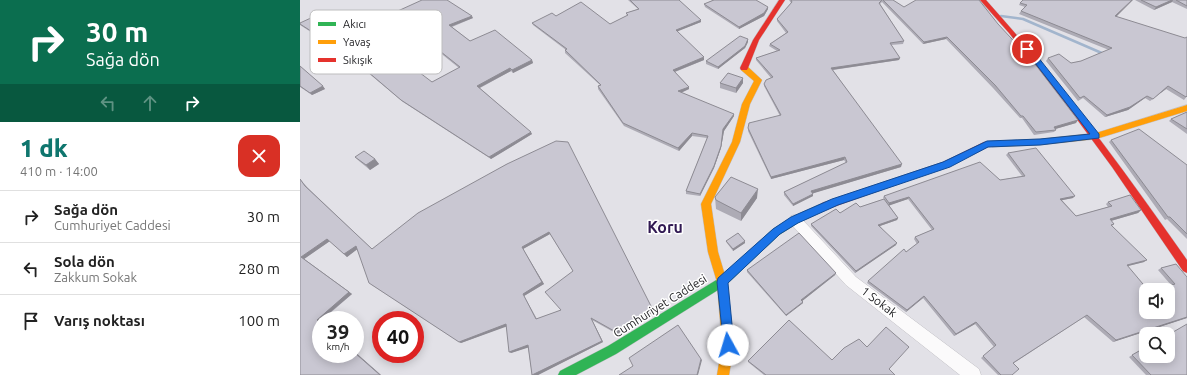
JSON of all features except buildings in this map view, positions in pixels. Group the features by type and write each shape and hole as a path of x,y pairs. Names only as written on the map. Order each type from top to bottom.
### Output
{"street":[{"path":"723,375 728,345 722,282 713,252 706,204 736,142 746,104 758,80 744,68 756,40 782,0"},
{"path":"983,0 1046,70 1096,136 1187,268"},
{"name":"Cumhuriyet Caddesi","path":"564,375 612,350 722,282 776,232 794,220 835,202 946,164 987,144 1040,142 1096,136 1187,108"},
{"name":"1 Sokak","path":"794,220 851,281 973,375"}],"waterway":[{"path":"1001,16 1023,19 1104,54"}],"traffic: fast":[{"path":"564,375 612,350 722,282 776,232 795,220 825,206"}],"traffic: slow":[{"path":"723,375 728,345 722,282 713,252 706,204 736,142 746,104 758,80 744,68"},
{"path":"992,144 1040,142 1096,136 1187,108"}],"traffic: jam":[{"path":"744,68 756,40 782,0"},
{"path":"983,0 1065,97 1115,164 1187,268"},
{"path":"825,206 946,164 987,144 992,144"}],"district":[{"name":"Koru","path":"665,227"}],"route":[{"path":"728,345 722,282 776,232 794,220 835,202 946,164 987,144 1040,142 1096,136 1046,70 1027,49"}]}
